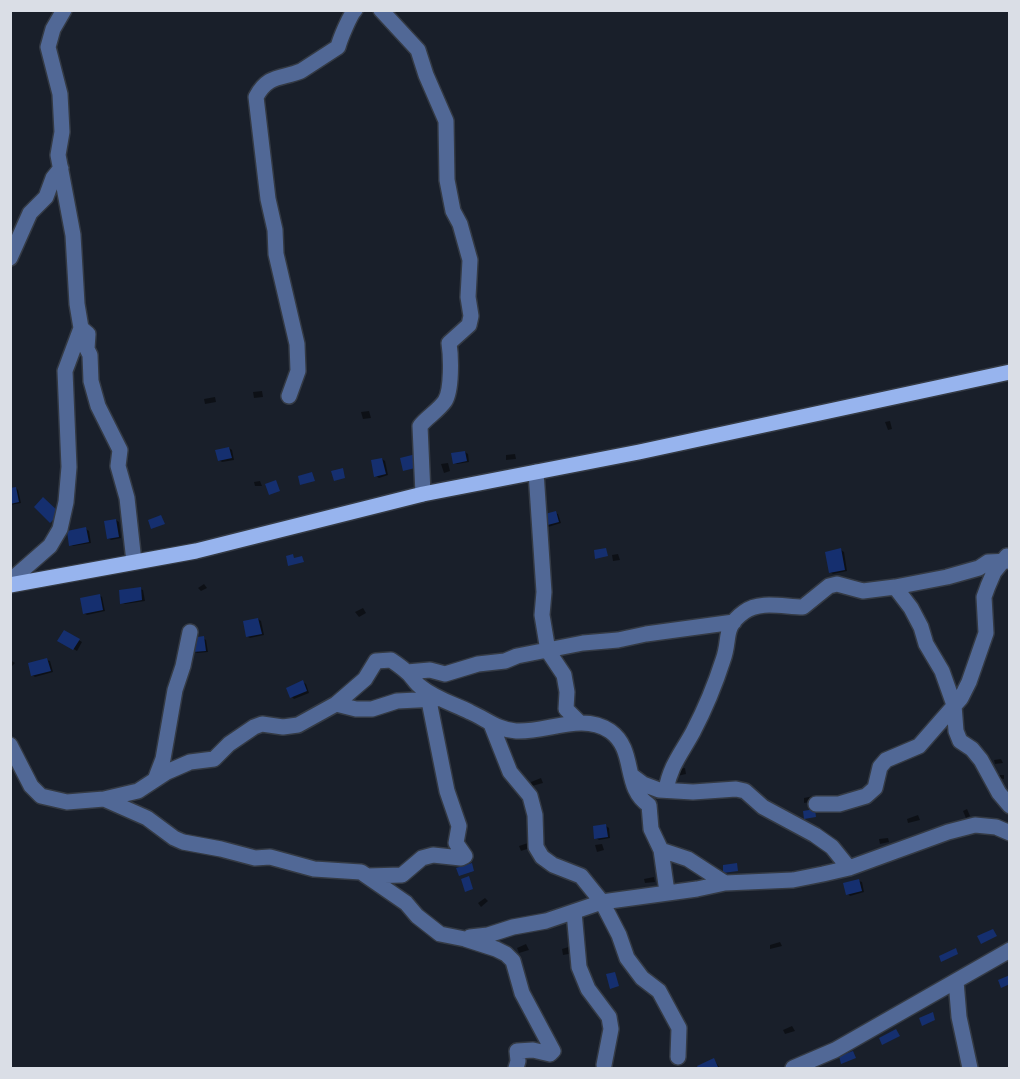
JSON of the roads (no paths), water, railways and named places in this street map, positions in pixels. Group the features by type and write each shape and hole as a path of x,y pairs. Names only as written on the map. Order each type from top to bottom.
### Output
{"main road":[{"path":"10,583 196,551 423,494 639,452 1010,372"}],"street":[{"path":"10,583 50,546 60,529 66,502 69,466 65,372 81,328 77,304 73,235 58,155 62,132 60,94 48,47 53,29 64,10"},
{"path":"289,396 298,370 297,344 276,254 275,230 268,199 256,97 264,85 284,74 301,71 339,47 350,15 355,10"},
{"path":"381,10 418,50 446,121 447,180 453,211 460,224 470,260 468,297 471,320 469,325 449,343 451,372 447,397 420,426 423,494"},
{"path":"10,258 30,213 46,197 53,178 60,168"},
{"path":"81,328 88,334 87,349 90,355 91,381 98,406 120,450 118,466 127,498 134,562"},
{"path":"536,472 544,592 542,615 548,651 564,675 567,692 566,709 579,722"},
{"path":"666,790 674,761 693,732 726,652 729,627 744,612 763,604 802,607 829,586 837,584 863,591 895,587 947,578 979,568 988,562 1007,558"},
{"path":"816,804 839,804 866,796 875,788 880,766 886,760 919,746 961,698 986,633 984,597 994,572 1007,558"},
{"path":"895,587 911,608 921,627 926,644 942,671 954,705 956,731 960,741 972,749 981,760 999,793 1010,806"},
{"path":"407,672 430,670 445,674 484,663 583,644 734,622"},
{"path":"155,780 163,759 175,690 190,632"},
{"path":"10,744 31,786 42,796 67,802 104,799 138,791 167,772 190,762 214,759 247,730 262,724 283,727 298,725 336,704 365,679 376,661 391,660 407,672 434,700 447,791 459,826 456,843 465,856 461,858 433,855 422,858 402,875 367,876"},
{"path":"336,704 356,709 372,709 397,701 434,700 472,713 491,724 515,731 579,722 610,731 627,754 635,791 640,799 649,805 651,829 661,850 667,892"},
{"path":"491,724 510,772 530,796 536,847 542,857 553,865 581,876 602,902 619,935 627,958 642,978 659,991 679,1028 678,1057"},
{"path":"631,775 643,784 659,790 693,792 736,789 745,792 763,807 815,835 832,847 849,868"},
{"path":"104,799 147,818 183,842 255,858 270,857 314,868 361,872 406,903 417,916 440,934 496,948 506,954 513,961 522,993 553,1051 550,1054 534,1050 517,1052 516,1068"},
{"path":"455,938 488,935 513,927 546,921 602,902 725,883 793,880 849,868 948,832 975,825 996,827 1010,833"},
{"path":"661,850 688,859 725,883"},
{"path":"574,912 579,967 588,989 609,1017 611,1029 604,1065"},
{"path":"793,1068 835,1050 1010,950"},
{"path":"956,981 959,1017 970,1068"}]}
